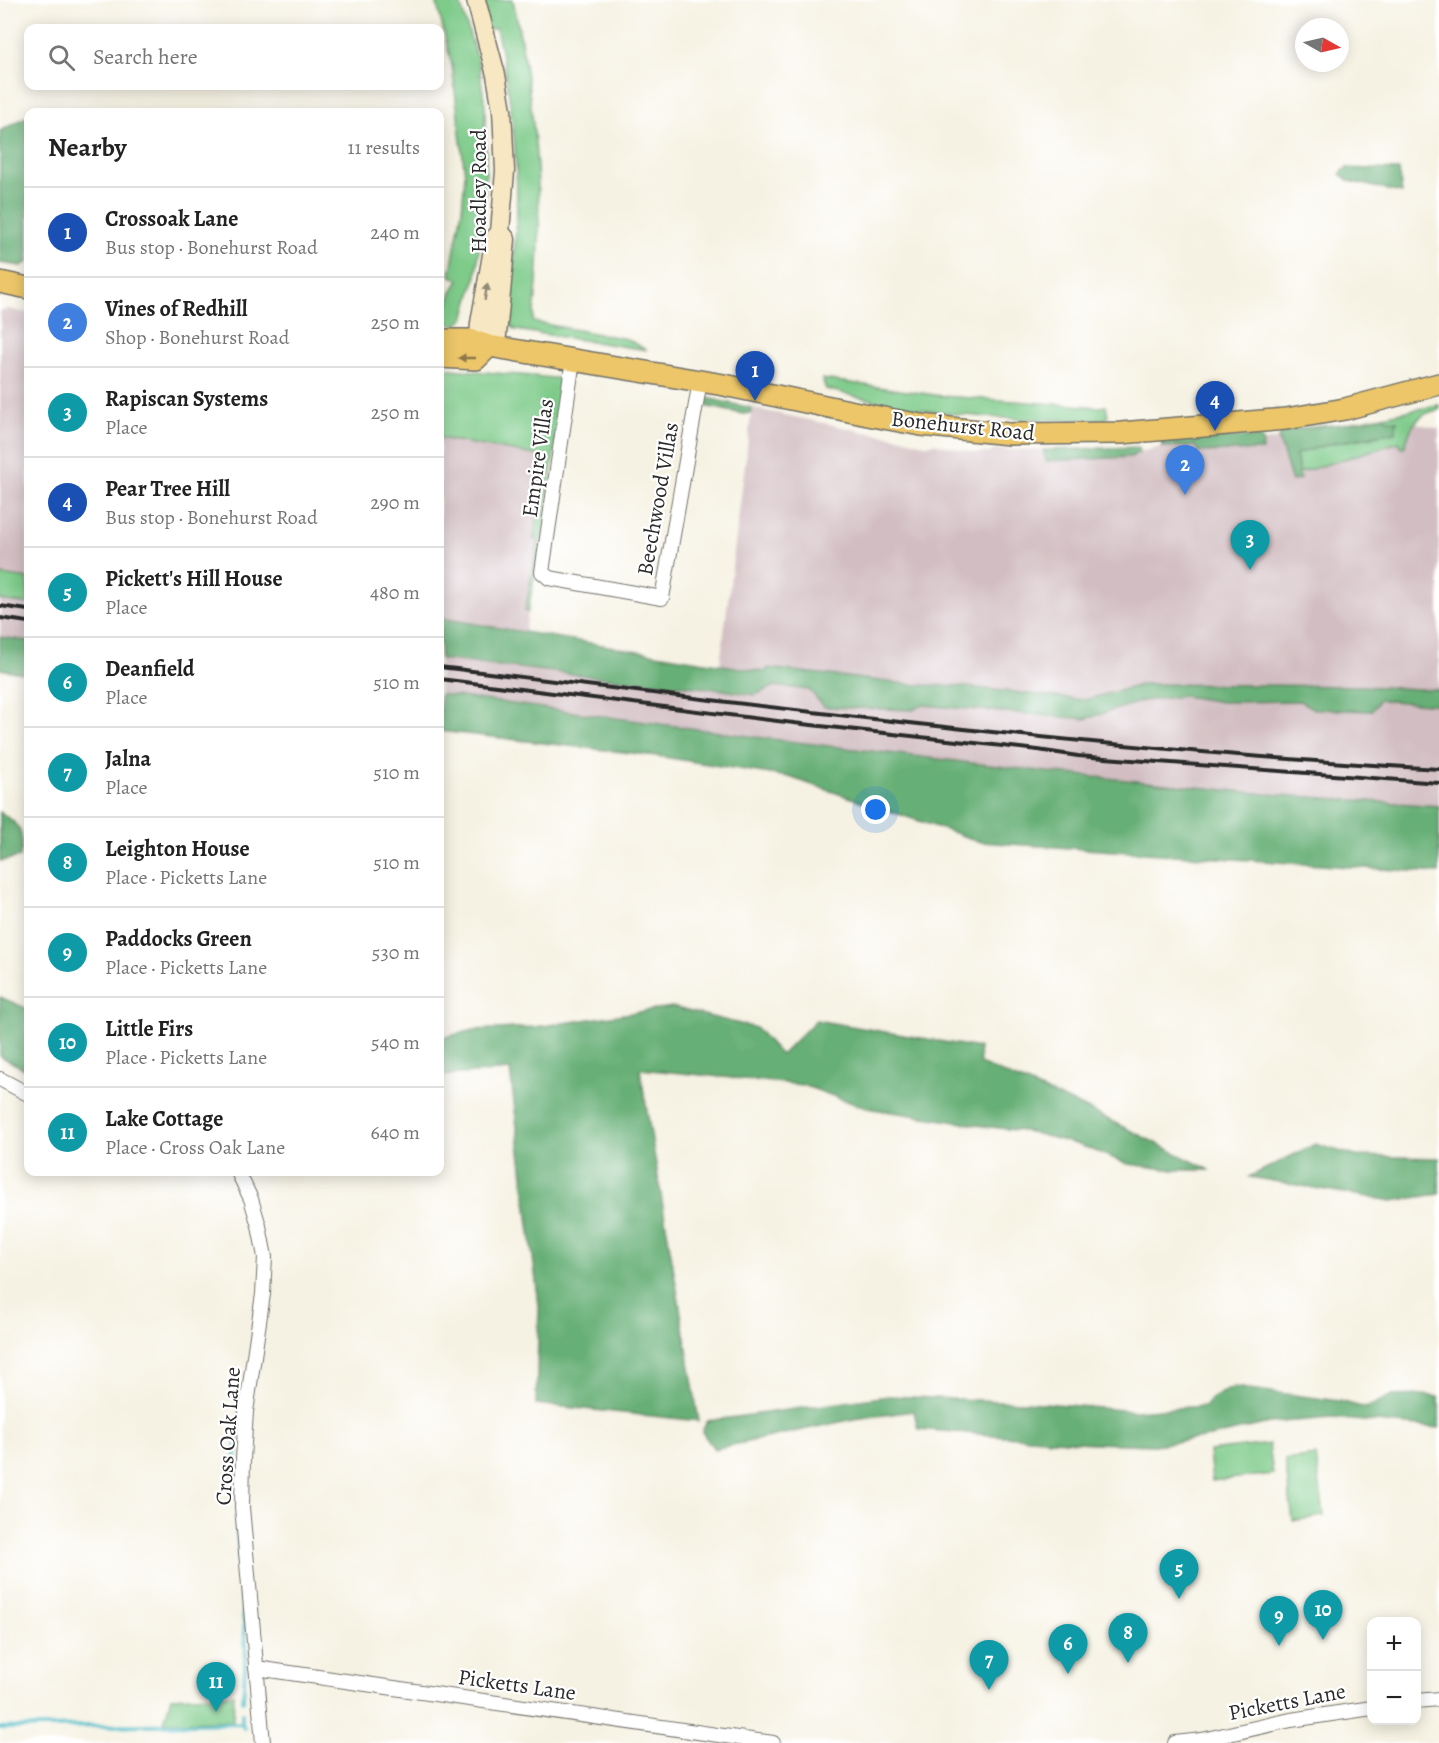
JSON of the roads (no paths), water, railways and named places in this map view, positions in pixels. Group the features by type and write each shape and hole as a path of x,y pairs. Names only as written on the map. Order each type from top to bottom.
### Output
{"main road":[{"path":"0,282 24,287"},
{"name":"Bonehurst Road","path":"444,340 470,340 489,346 753,390 873,417 921,425 1029,435 1122,433 1286,419 1345,409 1439,384"},
{"path":"444,357 476,359 489,346"}],"street":[{"name":"Hoadley Road","path":"476,0 490,49 502,110 506,171 500,232 506,239 496,335 489,346"},
{"name":"Empire Villas","path":"544,561 573,360"},
{"name":"Beechwood Villas","path":"544,561 542,572 549,578 662,598 700,381"},
{"path":"0,1079 24,1092"},
{"name":"Cross Oak Lane","path":"240,1176 260,1226 265,1257 263,1294 246,1412 242,1507 263,1743"},
{"name":"Picketts Lane","path":"256,1668 773,1743"},
{"path":"1421,1701 1439,1699"},
{"name":"Picketts Lane","path":"1175,1743 1202,1740 1291,1720 1367,1709"}],"waterway":[{"path":"236,1491 235,1462 242,1390"},
{"path":"237,1528 246,1650 243,1701"},
{"path":"242,1713 242,1723"},
{"path":"0,1728 242,1723 244,1728"}],"railway":[{"path":"0,606 24,609"},
{"path":"0,618 24,621"},
{"path":"444,667 1063,739 1188,751 1439,769"},
{"path":"444,679 1078,756 1439,783"}],"place":[{"name":"Crossoak Lane","path":"755,401"},
{"name":"Pear Tree Hill","path":"1215,431"},
{"name":"Vines of Redhill","path":"1185,495"},
{"name":"Rapiscan Systems","path":"1250,570"},
{"name":"Pickett's Hill House","path":"1179,1599"},
{"name":"Little Firs","path":"1323,1640"},
{"name":"Paddocks Green","path":"1279,1646"},
{"name":"Leighton House","path":"1128,1663"},
{"name":"Deanfield","path":"1068,1674"},
{"name":"Jalna","path":"989,1690"},
{"name":"Lake Cottage","path":"216,1712"}]}
